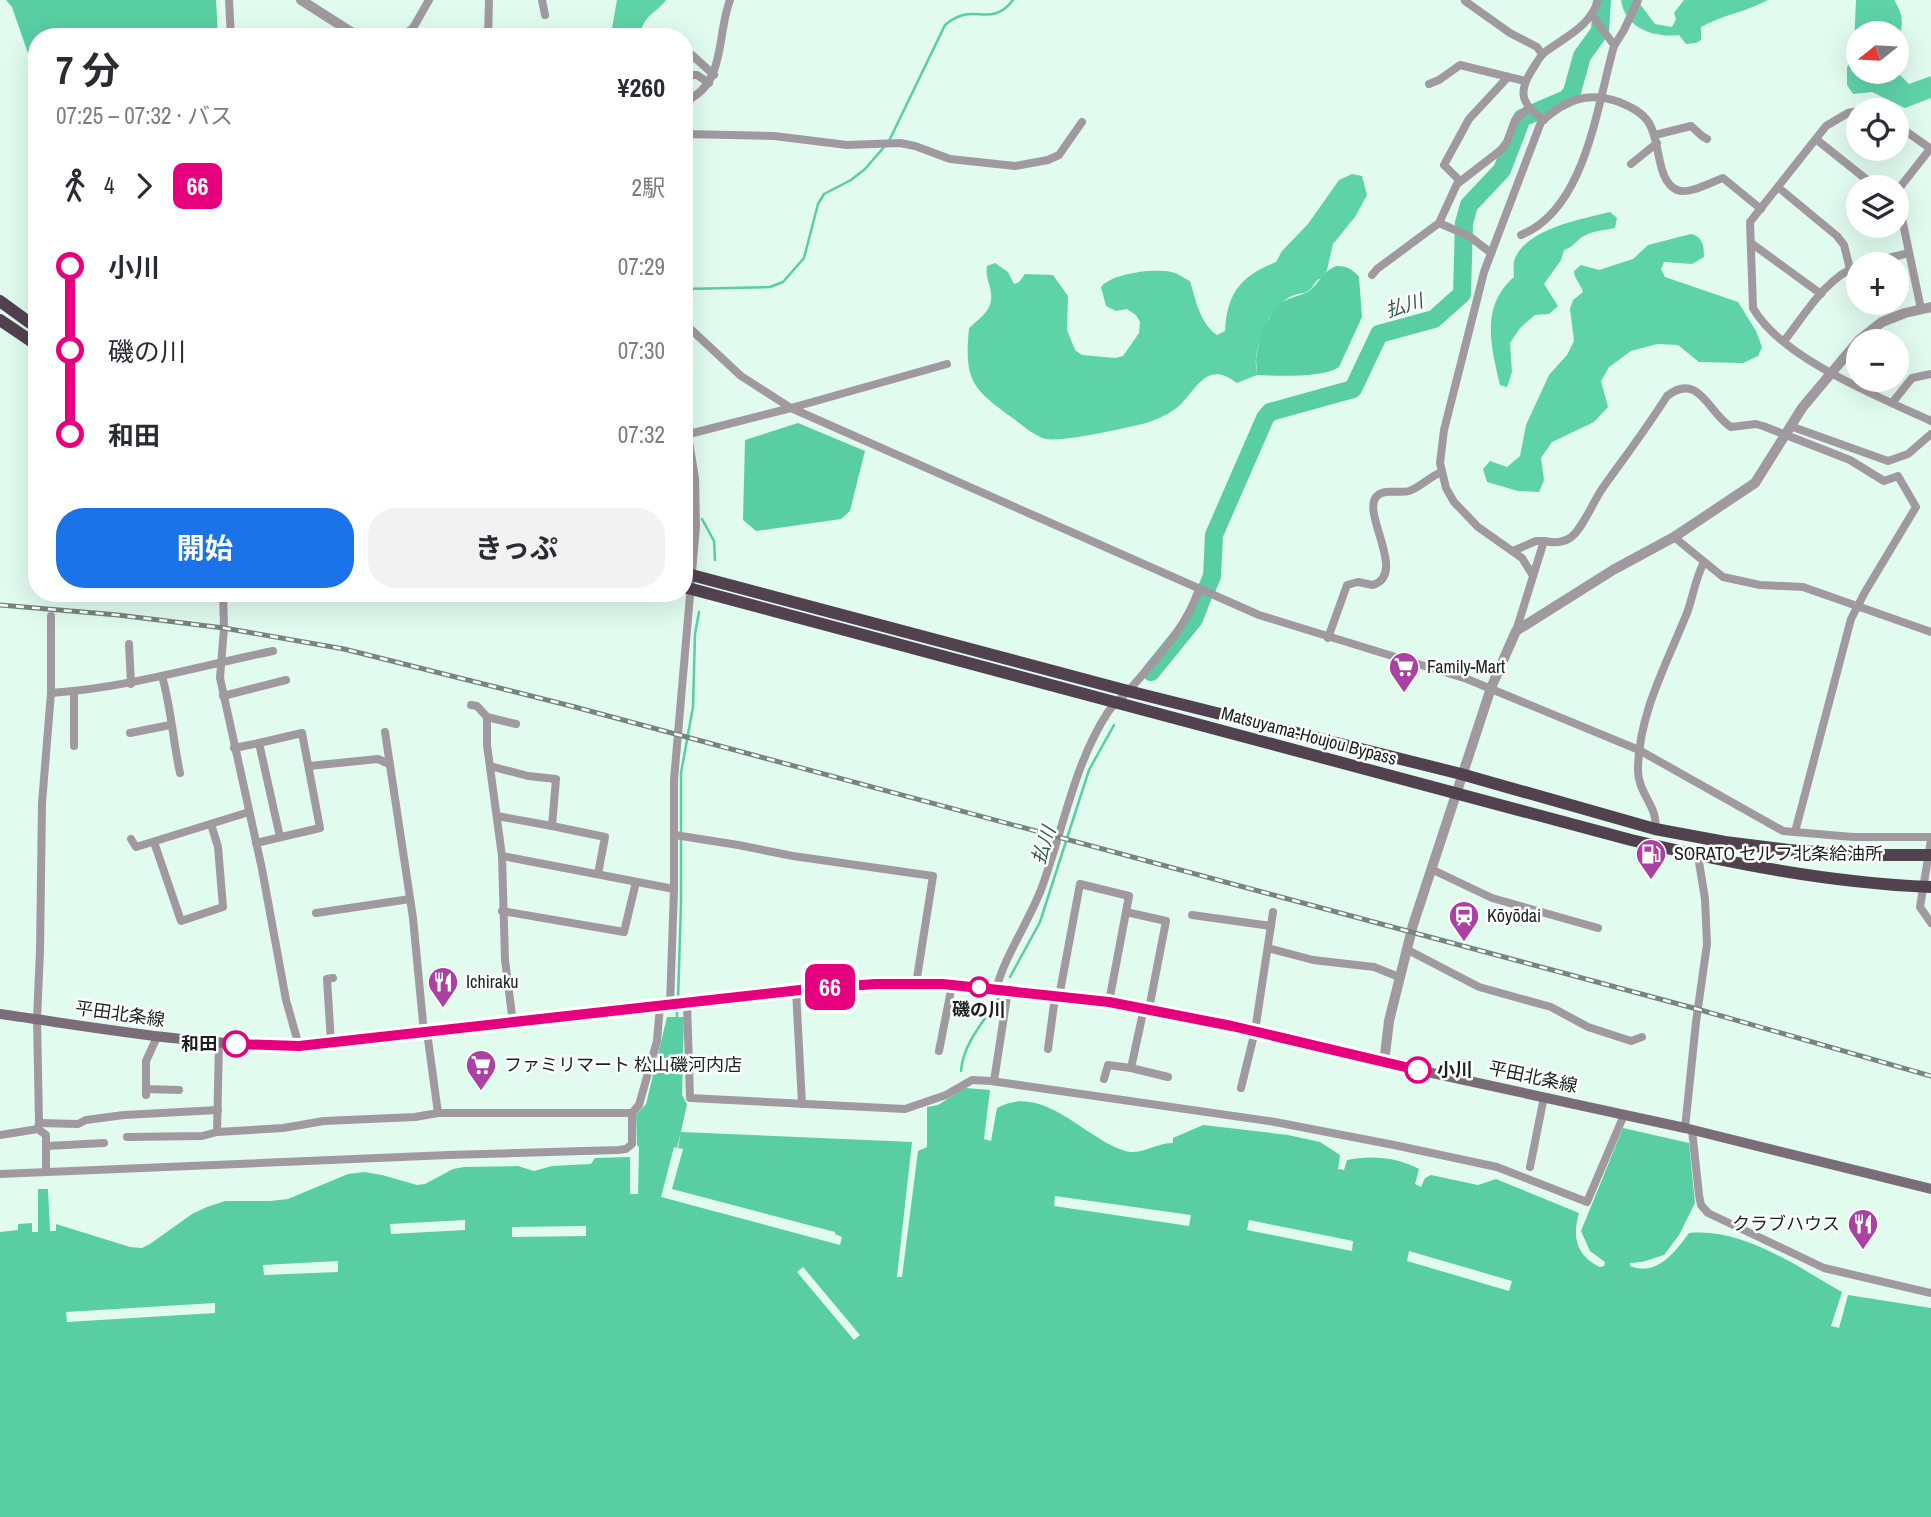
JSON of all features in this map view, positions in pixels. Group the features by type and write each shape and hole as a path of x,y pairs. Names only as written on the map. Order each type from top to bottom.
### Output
{"highway":[{"path":"0,301 28,321"},
{"path":"0,320 28,339"},
{"name":"Matsuyama-Houjou Bypass","path":"693,582 1461,774 1655,829 1780,849 1856,855 1929,855"},
{"name":"Matsuyama-Houjou Bypass","path":"693,583 1366,771 1457,792 1631,840 1699,856 1840,880 1926,887"}],"main road":[{"name":"平田北条線","path":"0,1014 157,1037 299,1046 796,990 916,984 1008,990 1109,1002 1255,1031 1384,1063 1688,1129 1931,1189"}],"street":[{"path":"229,0 231,28"},
{"path":"301,0 345,28"},
{"path":"413,28 429,0"},
{"path":"488,28 489,0"},
{"path":"542,0 545,15"},
{"path":"693,98 711,79 718,62 725,13 730,0"},
{"path":"1544,120 1532,110 1523,95 1525,81 1542,54 1567,40 1592,15 1598,0"},
{"path":"1521,235 1542,221 1568,192 1580,171 1614,45 1637,0"},
{"path":"1465,1 1510,33 1537,47 1542,54"},
{"path":"1592,15 1614,45"},
{"path":"693,56 711,79"},
{"path":"1429,84 1460,65 1525,81"},
{"path":"693,75 711,79"},
{"path":"1460,181 1444,165 1469,119 1508,77"},
{"path":"1532,574 1513,551 1478,527 1465,514 1446,488 1441,472 1441,444 1484,272 1544,120 1570,102 1581,98 1601,97 1627,105 1641,112 1656,139 1662,172 1666,181 1674,188 1689,190 1723,178 1761,209"},
{"path":"1372,275 1439,223 1450,195 1460,181 1501,150 1515,120 1532,110"},
{"path":"1846,115 1826,126 1750,222 1753,308 1759,319 1784,341 1830,374 1931,421"},
{"path":"693,134 730,134 847,145 915,146 950,159 1015,166 1048,160 1059,155 1082,122"},
{"path":"1631,164 1656,139 1691,126 1707,139"},
{"path":"1909,133 1931,149 1909,176"},
{"path":"1817,140 1861,175"},
{"path":"1779,188 1838,236 1848,252"},
{"path":"1439,223 1460,230 1491,253"},
{"path":"1751,243 1821,294"},
{"path":"1516,631 1613,570 1674,537 1755,483 1802,408 1870,331 1893,317 1926,308 1909,253"},
{"path":"1784,341 1821,294 1846,275"},
{"path":"693,331 741,376 791,408 1259,615 1467,679 1639,750 1783,831 1853,837 1931,838 1926,887 1920,907 1931,923"},
{"path":"693,433 947,364"},
{"path":"1892,403 1912,378 1931,374"},
{"path":"1513,551 1536,541 1560,542 1577,533 1602,489 1667,396 1675,390 1695,390 1731,427 1756,424 1888,461 1908,454 1931,434"},
{"path":"1788,431 1850,460 1884,481 1898,476 1916,506 1851,619 1795,832"},
{"path":"693,463 696,526 693,563"},
{"path":"1328,638 1347,584 1358,582 1373,585 1383,579 1383,543 1374,510 1374,501 1378,495 1410,491 1441,472"},
{"path":"1674,537 1723,577 1760,585 1803,587 1931,632"},
{"path":"1384,1063 1389,1021 1406,949 1461,774 1491,688 1516,631 1544,541"},
{"path":"1655,829 1654,812 1640,788 1639,750 1656,684 1684,620 1695,579 1704,562"},
{"path":"996,989 1000,972 1020,937 1042,888 1083,761 1108,712 1185,620 1194,607 1199,589"},
{"path":"223,602 224,628 220,662 223,696 256,843 275,947 299,1046"},
{"path":"686,602 674,780 679,836 674,889 674,1004 690,1098 905,1109 946,1095 972,1080 993,1082 1275,1122 1394,1145 1497,1167 1587,1202 1624,1115"},
{"path":"47,1171 46,1135 39,1126 36,1076 42,803 51,693 51,616"},
{"path":"129,644 131,684"},
{"path":"51,693 131,684 273,651"},
{"path":"162,676 167,694 176,769"},
{"path":"223,696 286,680"},
{"path":"74,691 74,742 84,738"},
{"path":"471,705 477,706 488,717 516,723"},
{"path":"488,717 487,745 502,856 505,960 513,1023"},
{"path":"134,735 170,725"},
{"path":"385,732 438,1113"},
{"path":"234,748 302,733 320,828 256,843"},
{"path":"259,743 280,837"},
{"path":"309,766 377,759 389,764"},
{"path":"490,766 528,776 556,779 552,826"},
{"path":"221,810 224,820"},
{"path":"131,839 136,848 249,812"},
{"path":"497,816 605,837 598,874"},
{"path":"154,842 181,921 223,907 218,847 211,824"},
{"path":"1780,849 1783,831"},
{"path":"679,836 933,876 916,984"},
{"path":"502,856 674,889"},
{"path":"1699,856 1707,944 1696,1022 1688,1129 1701,1205 1708,1213 1824,1268 1931,1293"},
{"path":"1431,869 1492,898 1598,928"},
{"path":"502,911 624,932 636,882"},
{"path":"1048,1049 1080,884 1129,896 1109,1002"},
{"path":"316,913 410,899"},
{"path":"1126,912 1166,921 1131,1068"},
{"path":"1241,1088 1255,1031 1273,912"},
{"path":"1192,915 1271,926"},
{"path":"1268,948 1313,960 1374,967 1399,977"},
{"path":"1406,949 1479,987 1552,1007 1588,1027 1631,1041 1642,1037"},
{"path":"331,1042 327,979 333,978"},
{"path":"939,1051 952,985"},
{"path":"796,990 802,1104"},
{"path":"993,1082 1008,990"},
{"path":"0,1174 448,1154 626,1149 632,1144 632,1113 639,1105 657,1041 661,1016 674,1004"},
{"path":"157,1037 146,1061 146,1092 173,1087"},
{"path":"217,1132 219,1043"},
{"path":"1104,1079 1108,1065 1168,1077"},
{"path":"1530,1167 1544,1097"},
{"path":"0,1135 39,1126 78,1124 86,1120 124,1115 218,1110"},
{"path":"127,1138 202,1136 217,1132 284,1128 324,1121 415,1117 438,1113 632,1113"},
{"path":"47,1146 104,1143"}],"shaded area":[{"path":"6,0 216,0 218,28 28,28 28,53 12,7"},
{"path":"617,0 666,0 647,19 642,28 612,28"},
{"path":"1621,0 1637,0 1655,24 1672,27 1676,19 1674,13 1684,0 1768,0 1701,27 1701,40 1686,44 1679,35 1650,33 1634,24 1628,18"},
{"path":"1856,0 1894,0 1902,21 1855,21"},
{"path":"1931,76 1931,98 1909,106 1909,98 1884,98 1872,92 1853,94 1847,85 1909,84"},
{"path":"1352,174 1362,176 1367,195 1355,217 1333,244 1323,278 1317,280 1307,291 1290,297 1271,315 1257,350 1257,375 1237,383 1218,374 1210,375 1198,384 1179,406 1154,420 1095,434 1055,439 1042,438 1030,431 989,399 974,382 968,361 969,328 985,314 990,304 987,266 995,263 1008,272 1014,284 1025,274 1053,275 1068,296 1067,330 1075,350 1082,355 1115,358 1123,356 1139,333 1140,322 1136,315 1127,309 1116,311 1106,306 1101,287 1115,278 1136,272 1168,271 1190,281 1206,324 1217,335 1225,331 1229,306 1238,287 1254,273 1276,262 1282,251 1308,224 1339,180"},
{"path":"1610,212 1617,218 1615,228 1586,235 1564,250 1561,260 1544,284 1558,306 1549,314 1535,315 1520,328 1510,343 1512,372 1507,387 1500,385 1492,342 1492,314 1503,288 1514,277 1514,261 1520,250 1541,233 1555,227"},
{"path":"1691,234 1698,237 1702,243 1704,257 1692,264 1664,262 1661,269 1665,277 1738,302 1756,331 1762,347 1758,356 1743,363 1699,362 1678,345 1657,344 1631,351 1609,367 1601,381 1608,407 1594,422 1552,442 1541,458 1544,480 1539,492 1518,491 1487,482 1483,469 1490,461 1507,467 1520,456 1526,425 1549,375 1567,355 1574,341 1570,309 1573,300 1583,292 1574,271 1581,265 1599,270 1633,259 1648,245"},
{"path":"1336,266 1349,268 1359,277 1362,317 1339,367 1311,375 1257,375 1256,359 1262,326 1278,305 1309,291"},
{"path":"798,423 865,451 850,511 841,519 756,531 743,520 745,440"},
{"path":"667,1017 684,1017 682,1095 687,1104 681,1132 912,1142 897,1277 902,1277 918,1151 927,1147 927,1107 938,1105 965,1088 990,1090 984,1139 991,1141 997,1108 1014,1102 1031,1102 1063,1115 1110,1145 1131,1152 1173,1143 1173,1138 1203,1125 1288,1135 1320,1142 1340,1155 1338,1169 1344,1170 1347,1160 1356,1158 1374,1157 1402,1162 1419,1169 1415,1184 1421,1187 1425,1178 1431,1175 1478,1185 1496,1179 1579,1213 1576,1230 1578,1244 1586,1257 1600,1267 1604,1266 1605,1262 1590,1251 1581,1231 1623,1128 1689,1143 1695,1203 1679,1235 1664,1255 1630,1263 1630,1266 1640,1269 1657,1265 1678,1248 1689,1233 1709,1233 1730,1236 1769,1251 1842,1292 1831,1326 1839,1328 1848,1295 1931,1308 1931,1517 0,1517 0,1232 18,1230 18,1224 32,1223 32,1232 38,1232 38,1189 48,1189 50,1231 56,1231 56,1224 130,1247 142,1248 207,1207 225,1201 288,1199 348,1174 364,1172 417,1185 464,1167 518,1166 534,1171 552,1166 591,1164 595,1158 630,1157 630,1194 638,1194 639,1147 636,1115 646,1104"}],"pier":[{"path":"681,1132 678,1148 683,1149 672,1189 835,1232 842,1237 840,1245 661,1197 674,1147 677,1148"},
{"path":"1055,1196 1191,1215 1189,1226 1054,1206"},
{"path":"465,1220 465,1230 391,1234 390,1224"},
{"path":"1249,1220 1353,1241 1352,1251 1247,1230"},
{"path":"586,1226 586,1236 512,1237 512,1227"},
{"path":"1409,1251 1512,1281 1509,1291 1407,1261"},
{"path":"338,1261 338,1272 264,1275 263,1265"},
{"path":"803,1267 860,1335 854,1340 797,1272"},
{"path":"215,1303 215,1313 67,1322 66,1312"}],"waterway":[{"path":"889,141 945,25 964,15 997,13 1013,0"},
{"name":"払川","path":"1207,588 1212,576 1214,535 1270,412 1353,389 1379,334 1434,319 1462,294 1464,223 1469,205 1502,170 1522,118 1566,99 1572,92 1582,56 1600,31 1602,0"},
{"path":"693,289 770,287 783,282 804,258 818,204 824,194 851,180 865,169 885,146"},
{"path":"702,519 714,541 715,560"},
{"name":"払川","path":"1151,672 1194,619 1203,596"},
{"path":"678,999 681,773 693,707 695,634 699,612"},
{"name":"払川","path":"1010,977 1040,922 1089,770 1114,725"},
{"name":"払川","path":"961,1071 970,1041 999,998"},
{"path":"677,1009 677,1017"}],"railway":[{"path":"0,605 118,615 224,628 344,649 575,707 1697,1009 1931,1076"}],"bus line":[{"name":"66","path":"236,1044 299,1046 809,989 875,984 943,984 1126,1005 1232,1026 1418,1070"}],"place":[{"name":"Family-Mart","path":"1404,694"},
{"name":"SORATO セルフ北条給油所","path":"1651,881"},
{"name":"Kōyōdai","path":"1464,943"},
{"name":"磯の川","path":"979,987"},
{"name":"Ichiraku","path":"443,1009"},
{"name":"和田","path":"236,1044"},
{"name":"小川","path":"1418,1070"},
{"name":"ファミリマート 松山磯河内店","path":"481,1092"},
{"name":"クラブハウス","path":"1863,1251"}]}
